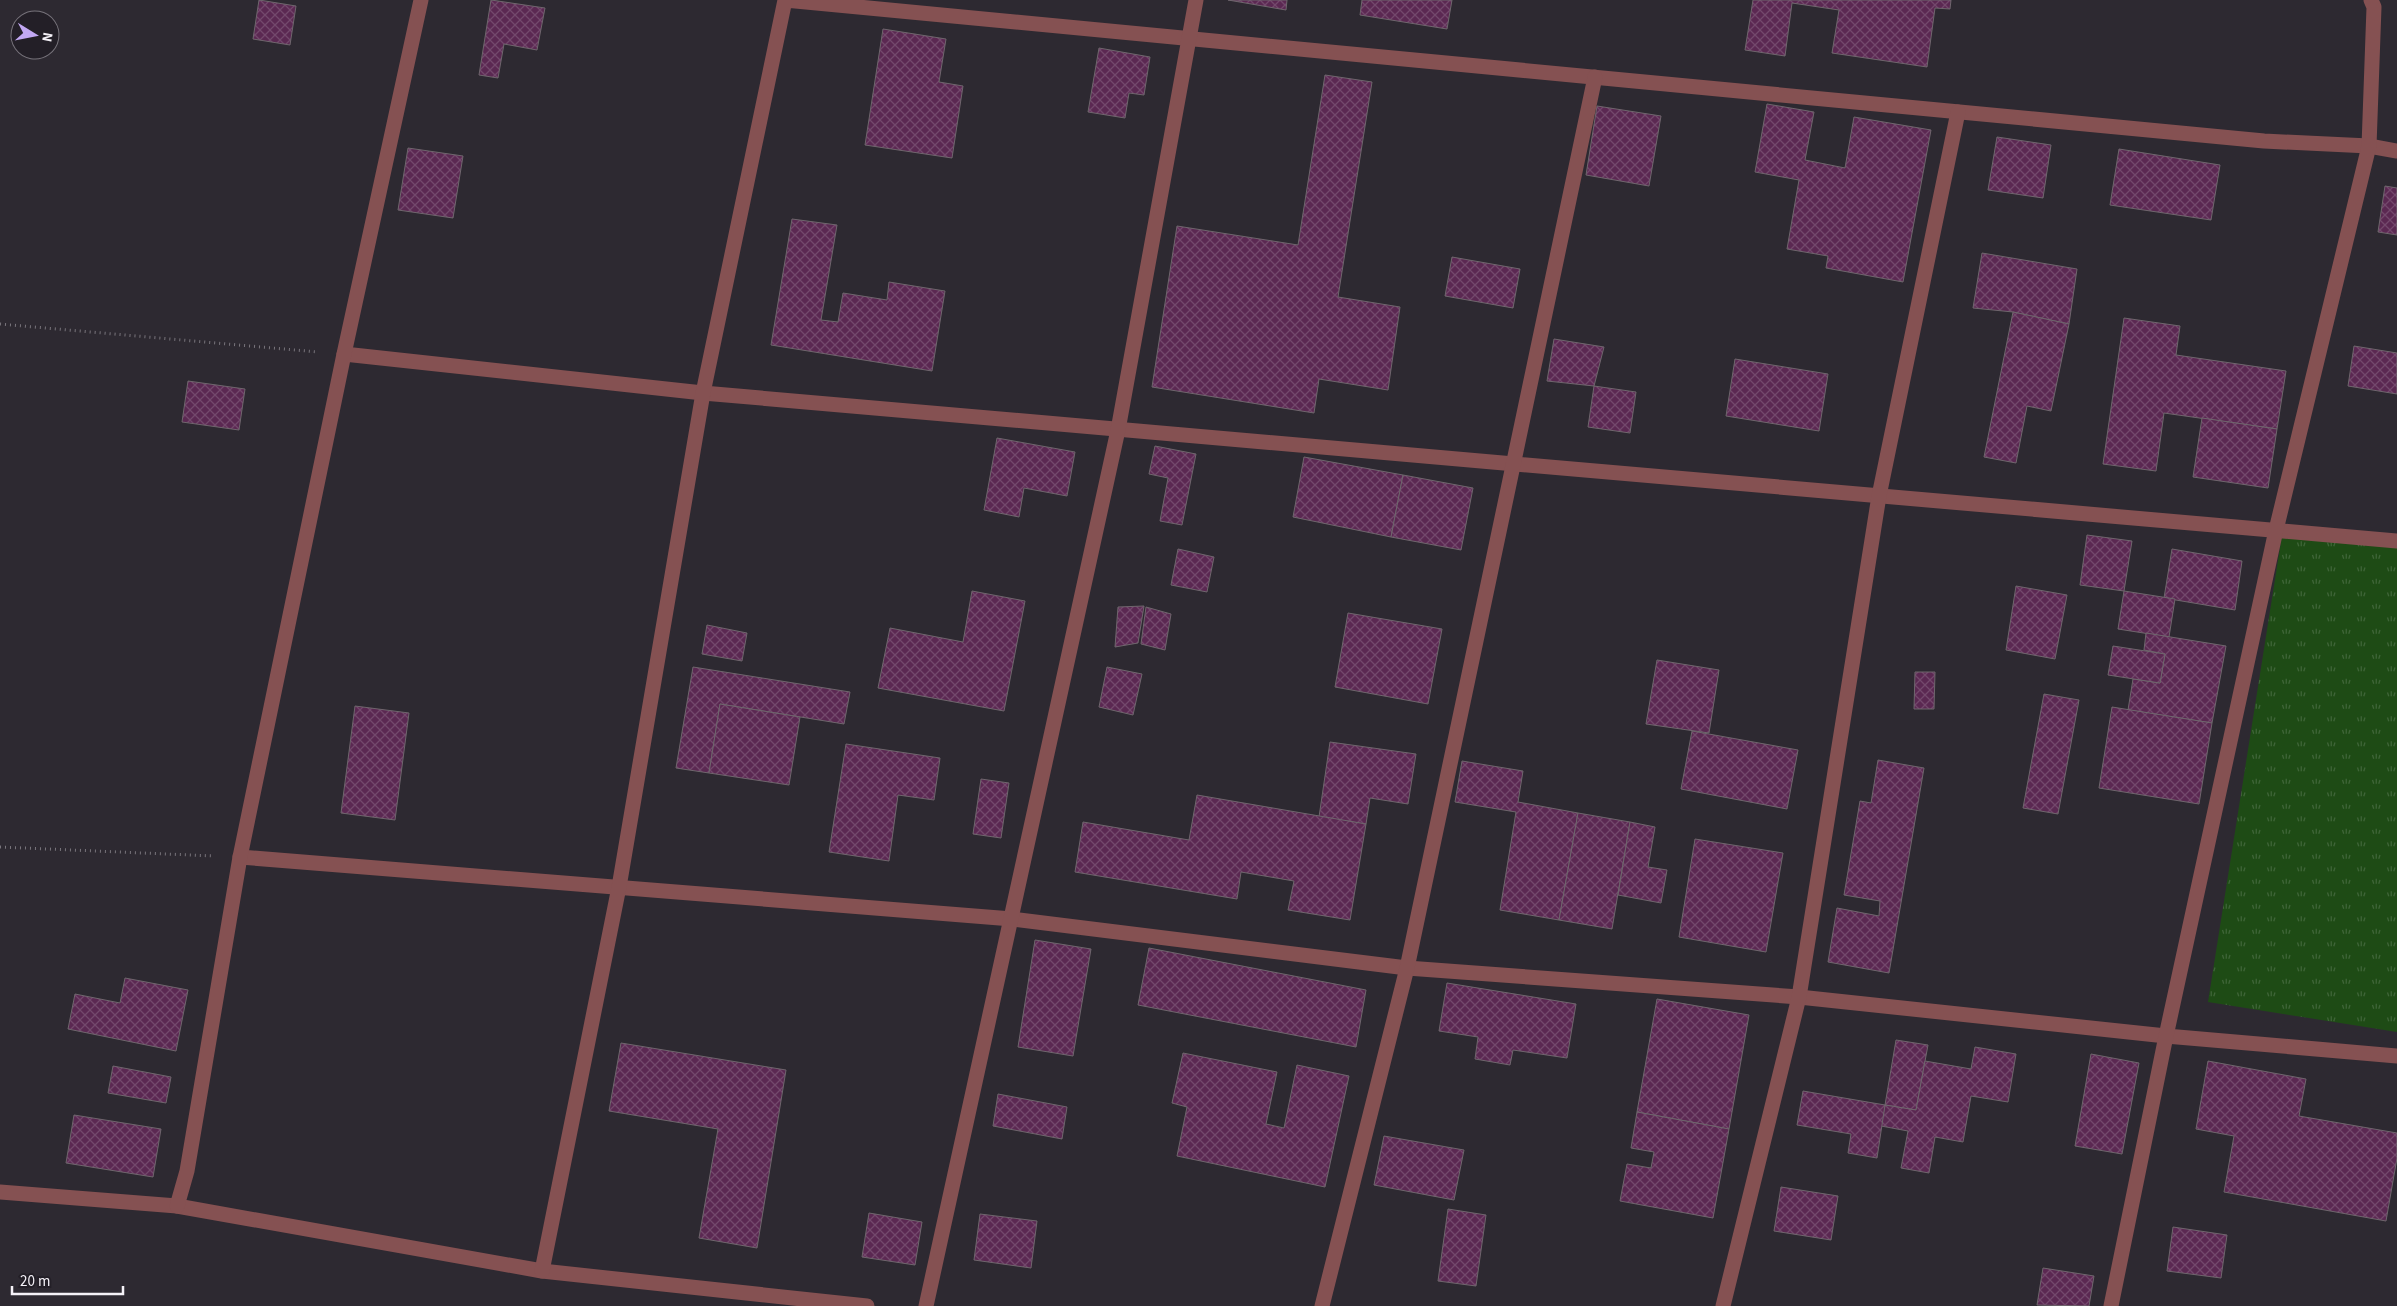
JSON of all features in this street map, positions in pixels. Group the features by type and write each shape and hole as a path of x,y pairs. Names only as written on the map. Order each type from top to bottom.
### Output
{"street":[{"path":"177,1206 186,1171 240,857 344,354 421,0"},
{"path":"542,1271 619,887 703,393 784,0 2264,141 2369,146 2397,151"},
{"path":"926,1306 1118,430 1196,0"},
{"path":"2111,1306 2166,1036 2276,530 2369,146 2374,6 2371,0"},
{"path":"1322,1306 1406,968 1595,77"},
{"path":"1723,1306 1799,997 1880,496 1958,112"},
{"path":"344,354 703,393 2397,541"},
{"path":"240,857 1012,919 1406,968 1799,997 2166,1036 2397,1056"},
{"path":"0,1192 177,1206 542,1271 867,1306"}],"path":[{"path":"0,324 344,354"},
{"path":"0,847 240,857"}],"green space":[{"path":"2283,529 2397,547 2397,1032 2208,1002"}],"building":[{"path":"259,0 296,6 290,45 253,39"},
{"path":"491,0 545,8 537,50 504,44 498,78 479,75"},
{"path":"1228,0 1287,0 1286,10"},
{"path":"1362,0 1452,0 1447,29 1360,15"},
{"path":"1753,0 1951,0 1950,9 1935,8 1927,67 1832,53 1839,10 1792,3 1785,56 1745,50"},
{"path":"883,29 946,39 939,82 963,86 952,158 865,145"},
{"path":"1099,48 1150,57 1144,95 1129,93 1125,118 1088,112"},
{"path":"1325,75 1372,82 1338,297 1400,307 1388,390 1319,379 1314,413 1152,387 1177,226 1298,245"},
{"path":"1767,104 1814,112 1805,160 1845,168 1854,117 1931,130 1903,282 1826,268 1828,256 1787,249 1799,180 1755,172"},
{"path":"1597,106 1661,116 1649,186 1586,175"},
{"path":"1997,137 2051,145 2043,198 1988,190"},
{"path":"408,148 463,156 453,218 398,210"},
{"path":"2119,149 2220,165 2211,220 2110,205"},
{"path":"2385,186 2397,188 2397,235 2378,232"},
{"path":"792,219 837,225 821,320 838,322 843,293 887,300 889,282 945,291 932,371 771,345"},
{"path":"1982,253 2077,269 2069,324 2013,312 1973,308"},
{"path":"1452,257 1520,269 1513,308 1445,296"},
{"path":"2013,312 2069,324 2051,411 2027,406 2016,463 1984,457"},
{"path":"2124,318 2180,326 2176,355 2286,371 2277,429 2164,413 2156,471 2103,464"},
{"path":"1554,339 1604,347 1594,386 1547,381"},
{"path":"2354,346 2397,353 2397,394 2348,386"},
{"path":"1735,359 1828,374 1819,431 1726,416"},
{"path":"188,381 245,389 239,430 182,422"},
{"path":"1594,386 1636,392 1630,433 1588,427"},
{"path":"2202,418 2277,429 2268,488 2193,477"},
{"path":"997,438 1075,452 1067,496 1024,488 1019,517 984,510"},
{"path":"1155,446 1196,454 1182,525 1160,521 1168,478 1149,474"},
{"path":"1304,457 1403,475 1391,537 1293,517"},
{"path":"1403,475 1473,488 1461,550 1391,537"},
{"path":"2087,535 2132,541 2124,591 2080,585"},
{"path":"1178,549 1214,557 1207,592 1171,585"},
{"path":"2172,549 2242,561 2235,610 2164,598"},
{"path":"2016,586 2067,595 2055,659 2006,650"},
{"path":"972,591 1025,601 1004,711 878,688 890,628 963,642"},
{"path":"2124,591 2175,599 2169,637 2118,629"},
{"path":"1144,606 1138,643 1115,647 1118,607"},
{"path":"1146,607 1171,614 1165,650 1141,644"},
{"path":"1348,613 1442,629 1428,704 1335,687"},
{"path":"707,625 747,633 742,661 702,654"},
{"path":"2146,633 2226,646 2212,723 2128,710 2133,679 2160,683 2165,654 2144,650"},
{"path":"2113,646 2165,654 2160,683 2108,675"},
{"path":"1657,660 1719,670 1709,733 1646,724"},
{"path":"693,667 850,692 844,724 720,704 709,773 676,768"},
{"path":"1107,667 1142,674 1133,715 1099,707"},
{"path":"1915,672 1935,672 1934,709 1914,709"},
{"path":"2044,694 2079,700 2058,814 2023,808"},
{"path":"720,704 800,717 789,785 709,773"},
{"path":"355,706 409,713 395,820 341,813"},
{"path":"2112,707 2212,723 2199,804 2099,788"},
{"path":"1692,731 1798,750 1787,809 1681,789"},
{"path":"1330,742 1416,754 1408,804 1370,798 1366,824 1319,817"},
{"path":"846,744 940,758 934,800 898,795 889,861 829,852"},
{"path":"1878,760 1924,768 1889,973 1828,962 1837,908 1879,916 1880,901 1844,895 1860,801 1871,803"},
{"path":"1462,761 1523,771 1518,802 1578,813 1559,920 1500,910 1516,812 1455,802"},
{"path":"981,779 1009,783 1001,838 973,834"},
{"path":"1197,795 1366,824 1350,920 1288,910 1294,881 1241,872 1237,899 1075,872 1083,822 1189,840"},
{"path":"1578,813 1630,822 1612,929 1559,920"},
{"path":"1630,822 1655,827 1648,867 1667,870 1661,903 1618,895"},
{"path":"1695,839 1783,853 1766,952 1679,937"},
{"path":"1035,940 1091,949 1073,1056 1018,1047"},
{"path":"1149,948 1366,990 1356,1047 1138,1005"},
{"path":"125,978 188,990 176,1051 68,1029 75,994 120,1003"},
{"path":"1447,983 1576,1004 1567,1058 1513,1050 1510,1065 1475,1059 1478,1037 1439,1031"},
{"path":"1657,999 1749,1015 1729,1129 1637,1112"},
{"path":"1896,1040 1928,1045 1916,1110 1885,1105"},
{"path":"621,1043 786,1070 757,1248 699,1238 718,1129 609,1111"},
{"path":"1975,1047 2016,1054 2008,1102 1971,1096 1963,1142 1935,1137 1929,1173 1901,1168 1908,1131 1881,1126 1885,1105 1916,1110 1925,1061 1971,1069"},
{"path":"1183,1053 1277,1072 1266,1124 1284,1128 1297,1065 1349,1076 1325,1187 1177,1156 1187,1107 1172,1103"},
{"path":"2091,1054 2139,1063 2122,1154 2075,1146"},
{"path":"2208,1061 2306,1079 2299,1116 2397,1133 2397,1158 2386,1221 2224,1192 2234,1136 2196,1129"},
{"path":"113,1066 171,1077 166,1103 108,1093"},
{"path":"1803,1091 1885,1105 1877,1158 1848,1153 1851,1134 1797,1125"},
{"path":"998,1094 1067,1107 1062,1139 993,1126"},
{"path":"1637,1112 1729,1129 1713,1218 1620,1201 1627,1164 1651,1168 1654,1152 1631,1148"},
{"path":"74,1115 161,1129 153,1177 66,1163"},
{"path":"1384,1136 1464,1150 1454,1200 1374,1185"},
{"path":"1781,1187 1838,1196 1831,1240 1774,1231"},
{"path":"1448,1209 1486,1215 1476,1286 1438,1281"},
{"path":"869,1213 922,1222 915,1265 862,1257"},
{"path":"980,1214 1037,1221 1031,1268 974,1260"},
{"path":"2173,1227 2227,1235 2221,1278 2167,1271"},
{"path":"2043,1268 2094,1276 2089,1306 2037,1305"}]}
